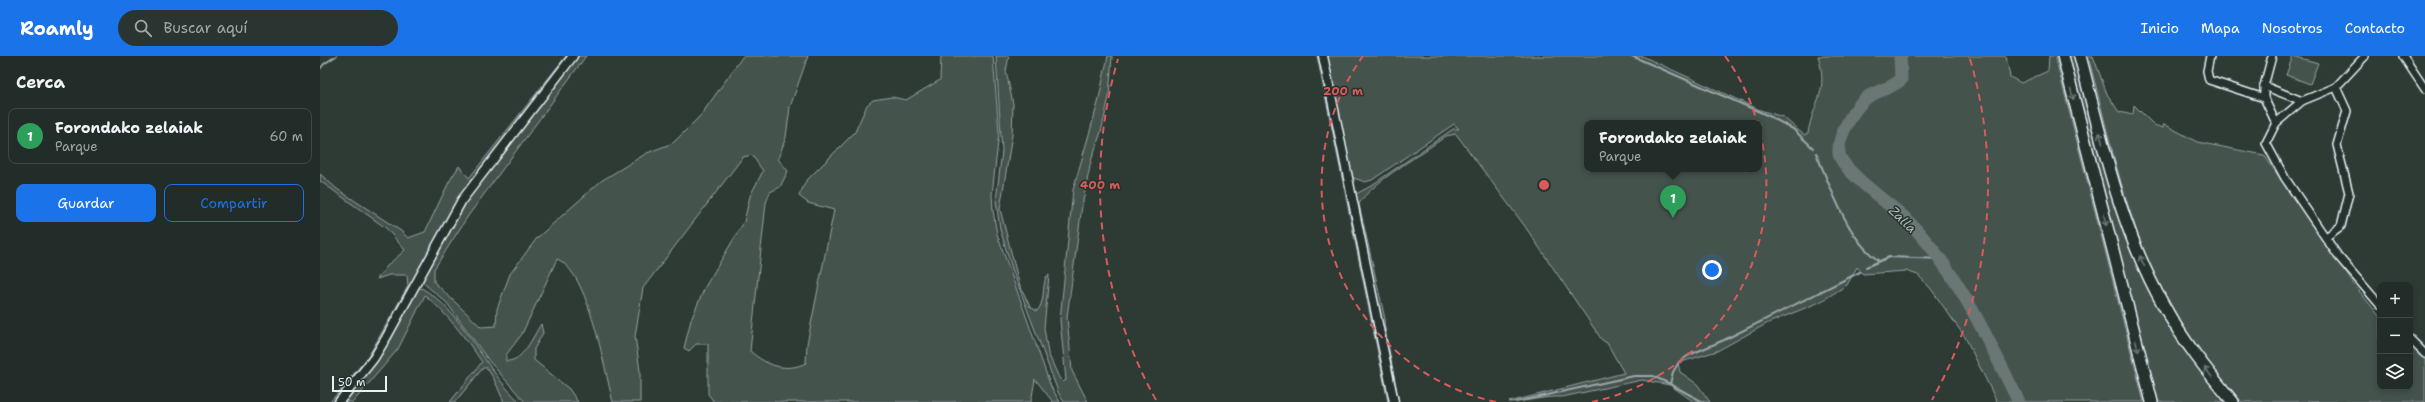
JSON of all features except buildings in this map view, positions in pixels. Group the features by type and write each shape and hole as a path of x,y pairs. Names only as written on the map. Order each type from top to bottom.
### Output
{"highway":[{"path":"2062,56 2152,402"},
{"path":"2080,56 2121,207 2150,281 2182,336 2233,402"}],"street":[{"path":"339,402 374,358 462,200 573,56"},
{"path":"1323,56 1394,402"},
{"path":"2210,56 2207,71 2209,80 2264,98"},
{"path":"2272,56 2264,86 2264,98 2276,123"},
{"path":"2365,56 2336,87 2302,101 2276,123 2266,143 2285,178 2326,236 2338,256 2377,302"},
{"path":"2403,56 2425,89"},
{"path":"2264,86 2302,101"},
{"path":"2326,236 2341,226 2349,193 2337,145 2347,111 2336,87"},
{"path":"2413,342 2425,354"}],"shaded area":[{"path":"566,56 570,56 458,200 378,347 335,402 330,402 368,357 408,286 407,275 389,275 377,279 387,266 405,250 386,228 320,181 320,174 337,189 401,231 408,238 425,232 449,182 459,166 469,178"},
{"path":"577,56 586,56 468,216 434,269 434,282 481,327 496,326 497,309 510,274 537,238 601,181 647,153 673,143 701,115 743,56 808,56 790,107 786,137 778,159 788,171 780,187 770,192 766,203 750,351 769,364 776,366 791,367 806,363 807,344 834,210 808,203 799,196 806,181 855,132 867,105 873,100 892,97 906,100 940,80 941,56 993,56 999,133 992,194 997,234 1051,387 1060,402 1053,402 1035,379 1031,402 714,402 708,394 708,344 696,344 689,351 684,348 691,320 705,287 744,222 750,196 763,171 752,155 743,157 643,288 635,336 640,371 640,402 613,402 594,323 586,301 578,282 568,268 557,259 522,334 506,355 506,361 517,358 522,353 541,324 543,333 534,349 534,360 569,389 578,402 525,402 489,361 447,303 420,280 456,215 474,188"},
{"path":"996,56 1009,56 1006,71 1013,104 1012,135 1000,209 1019,283 1030,307 1037,311 1040,308 1046,277 1049,275 1044,328 1048,353 1059,378 1063,382 1066,380 1060,320 1073,190 1098,103 1108,56 1112,56 1109,97 1101,132 1091,161 1082,206 1067,317 1072,371 1088,402 1064,402 1059,394 1012,269 1000,229 996,201 1002,151"},
{"path":"1317,56 1320,56 1391,402 1388,402"},
{"path":"1326,56 1642,56 1760,110 1783,117 1804,135 1808,133 1821,88 1822,79 1818,56 2006,56 2010,77 2021,83 2048,71 2049,56 2055,56 2144,402 1997,402 1965,337 1931,289 1918,275 1906,271 1863,274 1857,267 1847,285 1820,302 1768,323 1717,351 1678,363 1680,372 1697,384 1710,402 1694,402 1670,385 1642,380 1562,397 1549,397 1509,402 1624,373 1607,343 1602,340 1524,225 1456,134 1446,136 1386,177 1365,196 1359,204 1385,319 1384,323 1399,402 1396,402 1355,199 1356,194 1369,187 1453,129 1459,129 1454,124 1372,180 1365,182 1351,177"},
{"path":"2068,56 2075,56 2112,200 2132,255 2145,282 2163,313 2184,344 2228,402 2157,402"},
{"path":"2088,56 2093,56 2107,94 2119,112 2133,115 2134,105 2154,125 2163,128 2164,124 2197,142 2264,155 2355,286 2377,313 2377,390 2413,390 2413,348 2425,360 2425,402 2242,402 2201,352 2188,334 2166,297 2147,258 2137,233 2114,158"},
{"path":"2293,56 2318,63 2310,84 2286,75"},
{"path":"421,288 435,297 448,310 461,325 495,374 520,402 504,402 494,379 487,368 483,368 455,402 450,402 482,362 456,327 425,295 398,349 353,402 343,402 416,290"}],"waterway":[{"path":"320,69 324,64 336,56"},
{"path":"1632,56 1769,116 1793,129 1813,148"},
{"name":"Zalla","path":"1900,56 1901,80 1869,96 1858,106 1844,130 1839,146 1839,153 1848,169 1868,188 1907,220 1942,261 1970,306 2019,402"},
{"path":"1816,153 1834,197 1849,227 1868,252 1879,261"},
{"path":"1866,267 1889,257 1942,259"},
{"path":"1516,402 1634,376 1653,376 1670,384 1673,372 1679,362 1689,355 1724,340 1860,272"},
{"path":"1670,384 1703,402"}],"place":[{"name":"Forondako zelaiak","path":"1673,218"}]}
